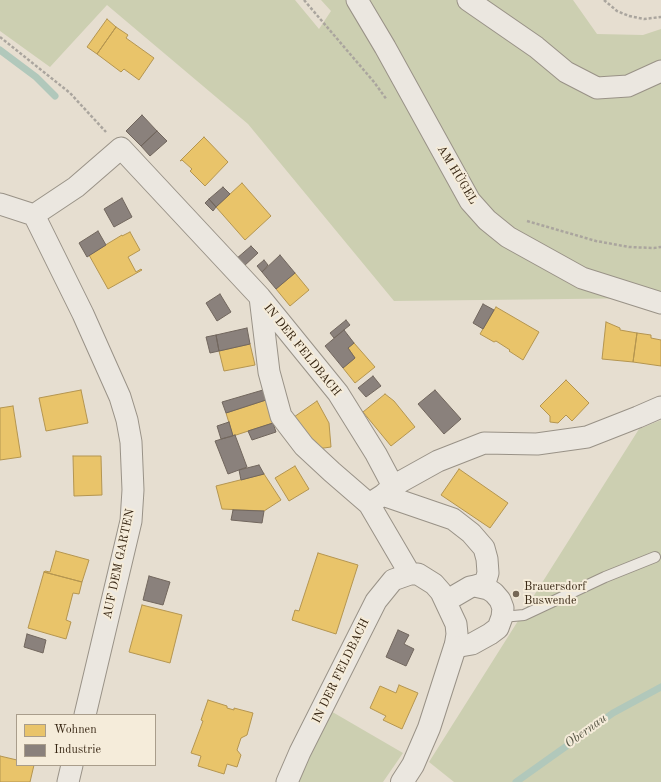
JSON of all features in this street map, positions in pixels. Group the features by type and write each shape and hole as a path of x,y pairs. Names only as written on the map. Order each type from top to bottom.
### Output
{"street":[{"name":"AM HÜGEL","path":"357,0 385,47 470,200 487,220 513,240 582,278 661,303"},
{"path":"468,0 536,47 566,72 597,88 628,86 661,71"},
{"path":"0,204 34,216 76,187 121,148"},
{"name":"IN DER FELDBACH","path":"121,148 260,297 338,393 376,454 381,495 410,574 393,580 376,601 287,782"},
{"name":"AUF DEM GARTEN","path":"34,216 83,314 120,397 127,420 131,449 134,490 131,521 85,714"},
{"name":"IN DER FELDBACH","path":"260,297 269,372 281,416 304,446 332,472 381,495 453,519 471,533 484,548 487,559 488,573 485,583 475,586"},
{"path":"381,495 438,461 484,443 537,444 587,437 661,407"},
{"path":"402,782 413,765 429,728 455,647 457,634 456,624 446,601 434,584 418,574 410,574"},
{"path":"446,601 461,591 475,586 488,589 494,593 501,604 502,617 498,628 472,644 455,647"},
{"path":"68,782 72,766"}],"lane":[{"path":"502,617 524,615 605,577 655,557"}],"path":[{"path":"304,0 374,82 391,106"},
{"path":"604,0 617,11 629,16 644,19 661,17"},
{"path":"0,37 70,93 121,148"},
{"path":"523,220 596,241 629,247 661,247"}],"green space":[{"path":"0,0 295,0 319,29 331,11 321,0 573,0 597,34 643,35 661,29 661,301 654,298 394,301 248,124 107,5 50,67 0,31"},
{"path":"661,420 661,782 454,782 429,762 639,429"},
{"path":"329,710 403,753 383,782 294,782"}],"building: Wohnen":[{"path":"107,19 116,27 97,54 87,47"},
{"path":"116,27 128,35 126,38 154,58 139,80 124,69 121,72 97,54"},
{"path":"204,137 228,162 205,186 190,171 192,169 182,160 180,161"},
{"path":"242,183 271,216 245,240 216,207"},
{"path":"130,232 140,250 128,257 136,272 141,269 142,270 108,289 89,255 122,235"},
{"path":"295,273 309,290 290,306 276,289"},
{"path":"496,307 539,332 523,360 496,341 494,342 480,334"},
{"path":"606,322 620,328 620,330 637,333 633,362 602,359"},
{"path":"637,333 651,335 651,338 661,340 661,366 633,362"},
{"path":"354,343 375,367 355,383 343,368 355,358 348,348"},
{"path":"250,344 255,365 224,371 219,351"},
{"path":"566,380 589,403 572,421 566,415 558,423 550,422 550,416 540,406"},
{"path":"81,390 88,423 46,431 39,398"},
{"path":"385,394 394,401 415,427 391,446 363,412"},
{"path":"266,400 273,423 233,436 226,413"},
{"path":"317,401 329,423 331,447 317,449 294,417"},
{"path":"13,406 21,457 0,460 0,408"},
{"path":"73,456 101,456 102,495 74,496"},
{"path":"295,466 309,489 289,501 275,478"},
{"path":"459,469 508,503 490,528 441,495"},
{"path":"264,474 281,500 264,511 222,509 216,486"},
{"path":"56,551 89,560 82,582 44,572 50,572"},
{"path":"318,553 358,565 336,634 292,620 295,610 299,611"},
{"path":"44,572 82,582 79,594 73,593 66,620 71,622 66,639 28,628"},
{"path":"142,605 182,615 170,663 129,652"},
{"path":"399,685 418,693 402,729 383,720 386,716 370,708 380,686 396,693"},
{"path":"208,700 227,706 227,708 234,710 234,708 253,713 247,735 241,738 237,750 241,755 237,767 227,764 224,774 198,766 201,756 191,753 203,721 201,720"},
{"path":"0,756 16,760 16,766 34,766 30,782 0,782"}],"building: Industrie":[{"path":"142,115 157,131 141,146 126,131"},
{"path":"157,131 167,141 150,156 141,146"},
{"path":"223,187 230,194 216,207 209,199"},
{"path":"122,198 132,217 114,227 104,209"},
{"path":"209,199 216,207 213,211 205,203"},
{"path":"98,231 106,245 87,257 79,243"},
{"path":"251,246 258,253 243,267 236,259"},
{"path":"280,255 295,273 276,289 262,272"},
{"path":"264,260 268,265 262,272 257,266"},
{"path":"220,294 231,312 217,321 206,303"},
{"path":"483,304 494,310 483,329 473,323"},
{"path":"346,320 350,325 334,338 330,333"},
{"path":"247,328 250,344 219,351 216,335"},
{"path":"344,330 354,343 348,348 355,358 343,368 325,346"},
{"path":"216,335 219,351 210,353 206,337"},
{"path":"373,376 381,386 366,397 358,388"},
{"path":"263,390 266,400 226,413 222,402"},
{"path":"435,390 461,419 444,434 418,404"},
{"path":"229,422 233,436 221,439 217,426"},
{"path":"273,423 276,432 252,440 248,431"},
{"path":"235,435 247,467 228,474 215,441"},
{"path":"259,465 264,474 241,480 239,470"},
{"path":"233,510 264,511 262,523 231,520"},
{"path":"149,576 170,582 163,605 143,600"},
{"path":"398,630 409,635 404,644 414,649 406,666 386,657"},
{"path":"27,634 46,640 43,653 24,647"}],"waterway":[{"path":"0,50 36,77 55,96"},
{"name":"Obernau","path":"516,782 613,713 661,687"}],"place":[{"name":"Brauersdorf Buswende","path":"516,594"}]}
